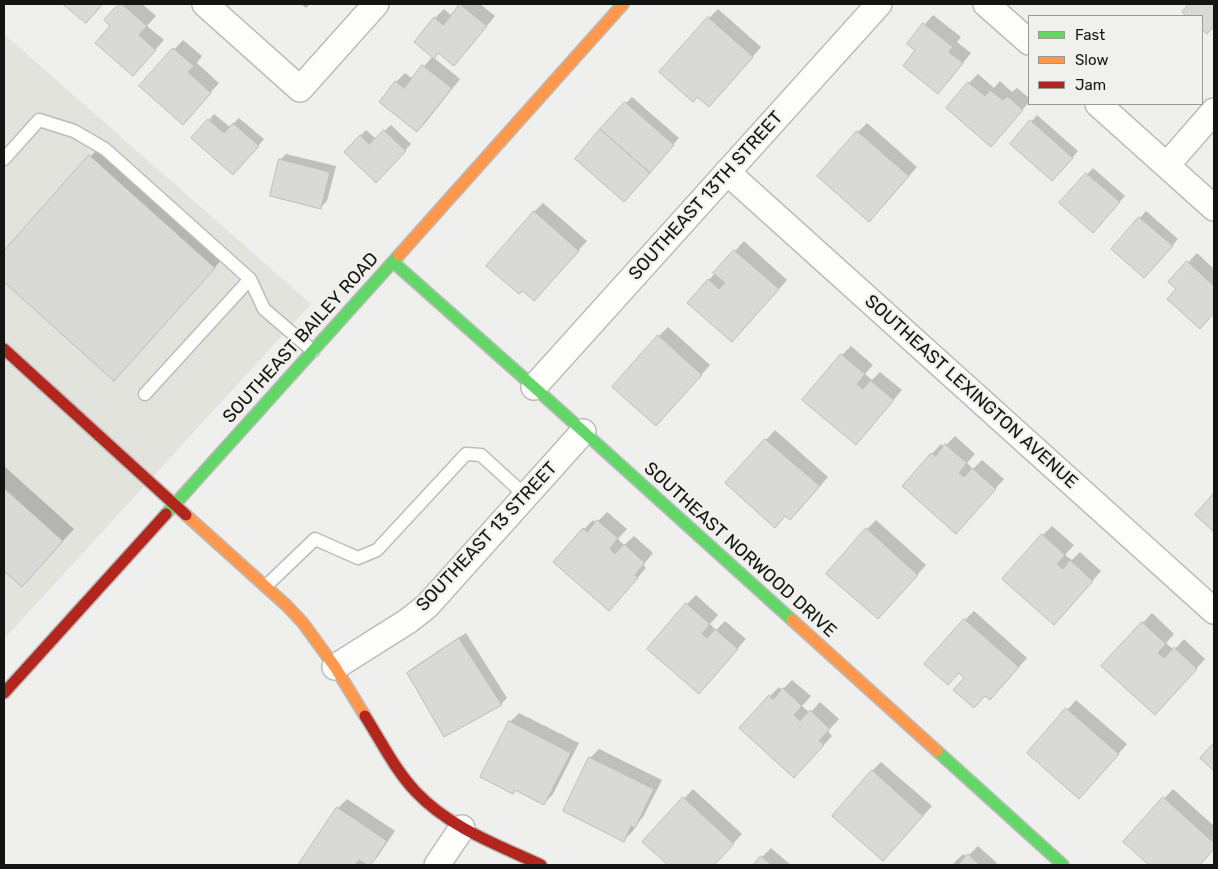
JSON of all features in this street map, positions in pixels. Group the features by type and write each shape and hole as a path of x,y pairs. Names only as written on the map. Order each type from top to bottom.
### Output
{"street":[{"path":"205,4 300,90 376,4"},
{"name":"SOUTHEAST BAILEY ROAD","path":"4,693 623,4"},
{"name":"SOUTHEAST 13TH STREET","path":"534,387 879,4"},
{"path":"986,4 1028,41"},
{"path":"1099,105 1214,208"},
{"path":"1166,165 1214,111"},
{"name":"SOUTHEAST LEXINGTON AVENUE","path":"727,172 1214,611"},
{"name":"SOUTHEAST NORWOOD DRIVE","path":"392,262 534,387 1063,865"},
{"path":"4,349 266,586 303,623 335,667 398,769 416,792 438,812 462,828 541,865"},
{"name":"SOUTHEAST 13 STREET","path":"335,667 408,621 427,606 583,432"},
{"path":"437,865 462,828"}],"lane":[{"path":"4,159 39,120 74,131 105,149 250,279 264,308 313,351"},
{"path":"145,394 250,279"},
{"path":"266,586 315,539 358,558 376,550 466,454 481,455 526,496"}],"shaded area":[{"path":"4,34 311,304 4,639"}],"building":[{"path":"63,4 103,4 86,23"},
{"path":"119,4 122,4 147,26 139,35 156,50 133,76 95,43 110,26 104,20"},
{"path":"460,4 487,26 454,66 438,53 434,59 414,42 434,17 443,25"},
{"path":"1189,4 1214,4 1214,26 1207,34 1203,31 1203,15 1185,15 1182,12"},
{"path":"708,17 753,57 709,107 697,97 693,102 659,72"},
{"path":"923,23 953,47 949,52 963,63 938,94 903,66 915,50 907,44"},
{"path":"173,48 194,66 188,72 211,93 183,125 139,86"},
{"path":"422,65 452,88 417,132 379,102 395,81 404,88"},
{"path":"968,82 985,96 990,90 1003,100 1007,96 1023,110 991,147 946,108"},
{"path":"625,102 674,145 650,173 600,129"},
{"path":"208,119 224,133 233,123 259,146 233,175 191,138"},
{"path":"1030,120 1073,158 1052,181 1010,144"},
{"path":"600,129 650,173 624,202 575,159"},
{"path":"384,130 406,151 376,183 344,152 360,135 369,144"},
{"path":"857,131 909,176 869,222 817,176"},
{"path":"89,155 215,268 114,381 4,282 4,251"},
{"path":"279,159 330,172 321,209 270,196"},
{"path":"1086,173 1120,202 1093,233 1059,203"},
{"path":"534,211 579,251 534,301 523,291 519,294 486,266"},
{"path":"1139,217 1173,246 1144,278 1111,249"},
{"path":"734,250 779,289 732,342 687,303 708,279 719,289 725,283 713,273"},
{"path":"1187,261 1214,286 1214,313 1200,329 1167,299 1176,289 1168,282"},
{"path":"658,335 702,375 656,426 612,387"},
{"path":"841,354 865,374 857,384 863,389 870,380 894,400 856,445 802,400"},
{"path":"765,439 820,486 790,520 785,516 775,528 725,483"},
{"path":"945,444 967,463 959,473 964,477 972,468 996,489 956,534 902,486 931,453 935,456"},
{"path":"4,488 63,541 22,587 4,571"},
{"path":"1214,493 1214,532 1195,515"},
{"path":"597,520 618,538 610,549 615,554 624,544 645,563 635,575 638,578 609,611 553,562 583,528 587,532"},
{"path":"866,528 918,575 878,619 826,574"},
{"path":"1042,534 1065,555 1057,564 1063,569 1070,560 1093,581 1054,625 1002,579"},
{"path":"686,603 710,624 702,634 707,638 715,629 738,649 699,694 647,649"},
{"path":"964,619 1019,667 990,700 985,696 974,708 953,690 964,678 959,673 948,685 924,664"},
{"path":"1142,622 1166,644 1158,653 1164,658 1174,647 1197,669 1155,715 1101,666"},
{"path":"459,638 502,705 444,737 407,673"},
{"path":"783,688 802,706 794,715 800,721 810,710 830,729 819,741 824,745 794,778 739,728 769,695 773,699"},
{"path":"1066,708 1119,754 1079,799 1027,753"},
{"path":"509,721 571,753 544,805 515,790 513,794 480,777"},
{"path":"1214,743 1214,771 1200,758"},
{"path":"589,757 654,789 635,828 631,826 624,842 563,811"},
{"path":"872,770 923,816 883,861 832,816"},
{"path":"683,797 734,844 714,865 668,865 642,842"},
{"path":"1163,797 1214,843 1214,849 1200,865 1149,865 1123,842"},
{"path":"337,807 387,841 371,865 367,865 359,860 355,865 298,865"},
{"path":"968,854 980,865 958,865"},
{"path":"761,856 772,865 753,865"}],"traffic: fast":[{"path":"166,514 399,255"},
{"path":"393,262 792,620"},
{"path":"937,751 1063,865"}],"traffic: slow":[{"path":"399,255 623,4"},
{"path":"186,515 286,605 303,623 335,667 365,716"},
{"path":"792,620 937,751"}],"traffic: jam":[{"path":"4,349 186,515"},
{"path":"4,693 166,514"},
{"path":"365,716 401,774 429,805 459,826 541,865"}]}
